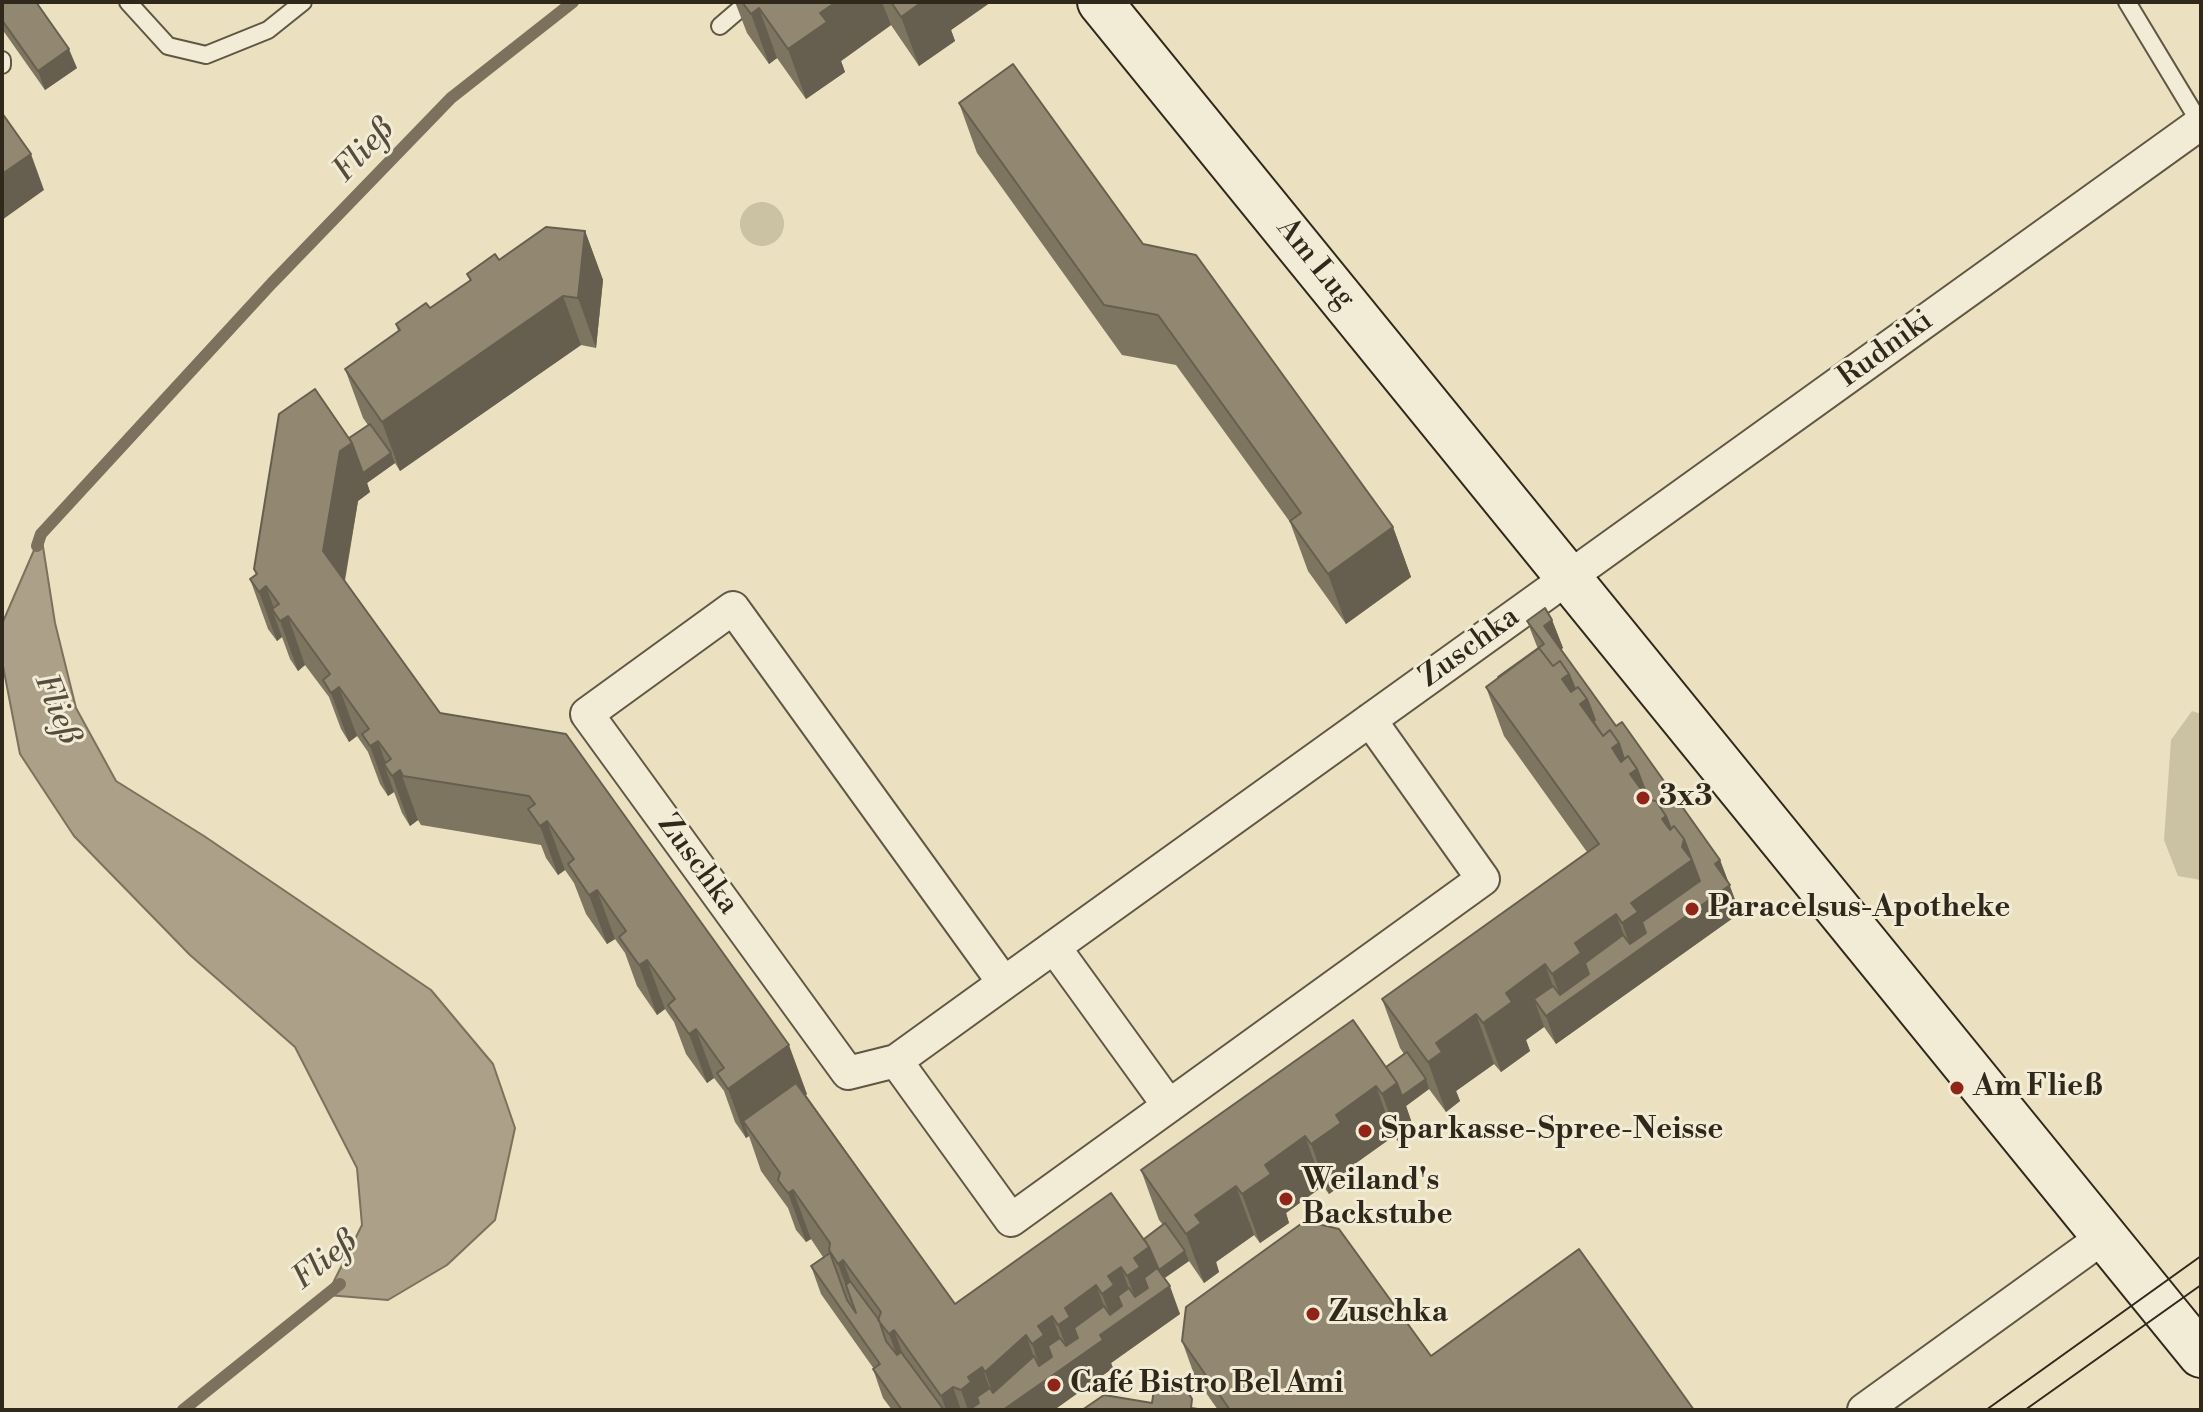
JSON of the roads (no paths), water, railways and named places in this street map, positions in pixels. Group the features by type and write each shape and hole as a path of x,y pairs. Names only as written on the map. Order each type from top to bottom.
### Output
{"street":[{"name":"Am Lug","path":"1100,2 2201,1355"},
{"name":"Rudniki","path":"1571,578 2201,123"},
{"name":"Zuschka","path":"896,1061 848,1073 587,714 733,608 1004,983 1571,578"},
{"path":"1004,983 896,1061 1011,1220 1483,879 1370,720"},
{"path":"1054,947 1169,1106"},
{"path":"1864,1410 2105,1236"}],"lane":[{"path":"128,2 168,46 206,55 268,30 303,2"},
{"path":"720,26 748,2"},
{"path":"2127,2 2201,123"}],"water":[{"path":"41,534 55,623 76,708 116,781 204,836 431,990 493,1064 515,1128 495,1220 447,1265 388,1300 327,1295 362,1225 357,1168 295,1047 190,955 74,836 20,754 2,661 2,624"}],"waterway":[{"name":"Fließ","path":"37,546 41,534 272,283 451,98 573,2"},
{"name":"Fließ","path":"183,1410 340,1284"}],"tram line":[{"path":"1986,1410 2201,1256"},
{"path":"2025,1410 2201,1285"}],"place":[{"name":"3x3","path":"1643,798"},
{"name":"Paracelsus-Apotheke","path":"1692,909"},
{"name":"Am Fließ","path":"1957,1088"},
{"name":"Sparkasse-Spree-Neisse","path":"1365,1131"},
{"name":"Weiland's Backstube","path":"1286,1199"},
{"name":"Zuschka","path":"1313,1314"},
{"name":"Café Bistro Bel Ami","path":"1054,1385"}]}
